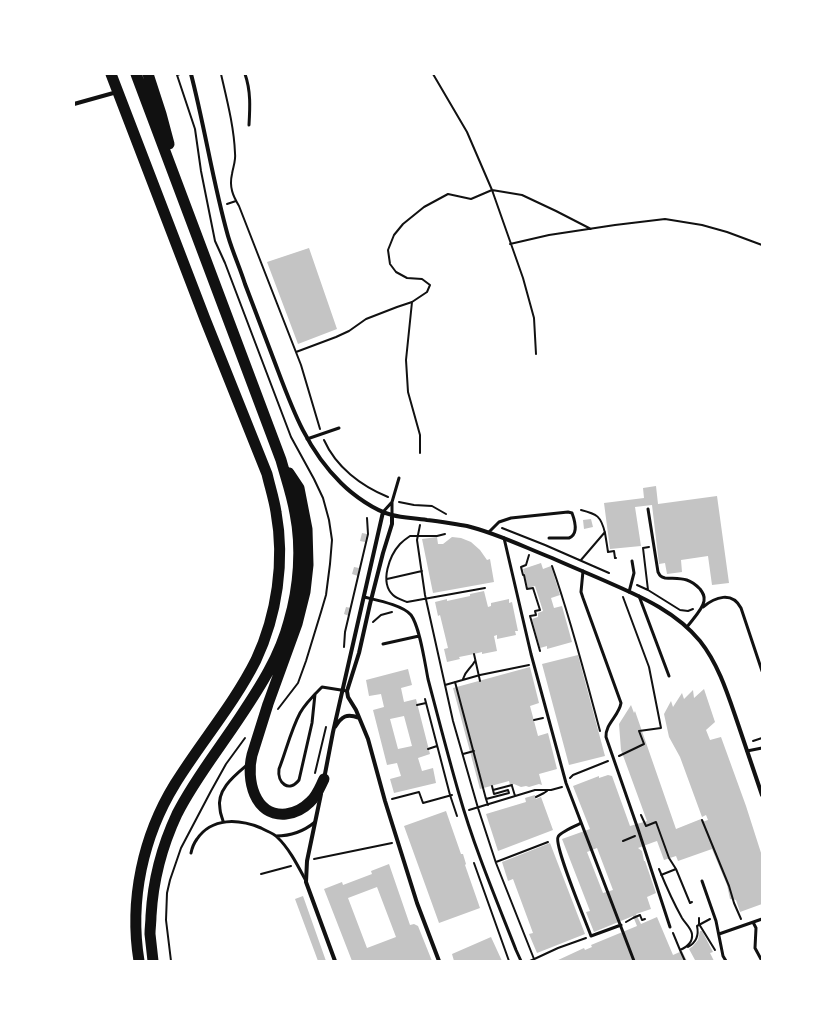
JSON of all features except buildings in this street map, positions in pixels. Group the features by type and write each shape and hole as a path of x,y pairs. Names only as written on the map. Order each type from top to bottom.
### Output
{"highway":[{"path":"106,74 116,90"},
{"path":"111,74 205,319 267,474 277,514 279,546 279,568 274,610 256,659 245,681 231,703 175,785 160,813 152,833 138,887 135,928 139,961"},
{"path":"136,74 281,460 291,495 298,533 298,572 289,622 284,637 269,671 257,692 195,783 178,813 162,852 152,905 150,934 153,961"},
{"path":"148,74 161,114 179,188"},
{"path":"281,460 299,488 307,529 308,565 305,592 298,624 268,704 250,763 251,784 259,802 267,810 277,814 290,814 297,812 314,798 319,778"}],"street":[{"path":"191,74 201,112 218,197 233,250 274,361 299,422 318,457 343,485 364,501 383,512 392,515 429,520 489,532 639,596 674,616 700,641 720,674 762,795"},
{"path":"74,104 116,90"},
{"path":"335,961 306,882 307,861 315,822 319,778 333,732 383,512"},
{"path":"392,515 392,524 371,599 359,653 347,691 348,698 360,718 368,739 416,903 439,961"},
{"path":"333,732 341,719 353,716 360,718"}],"lane":[{"path":"245,74 250,93 250,125"},
{"path":"307,439 339,428"},
{"path":"392,515 392,502 399,478"},
{"path":"383,512 392,502"},
{"path":"648,509 659,575 665,578 684,579 692,582 704,594 704,602 701,608 687,627"},
{"path":"489,532 499,522 511,518 568,512 572,513 576,531 572,537 549,538"},
{"path":"504,538 531,654 566,783 634,961"},
{"path":"629,592 634,573 632,561"},
{"path":"583,571 581,592 621,703 620,709 605,734 670,927"},
{"path":"639,596 669,676"},
{"path":"364,597 400,607 407,611 413,618 419,636 428,679 464,812 521,961"},
{"path":"701,608 712,600 727,597 738,603 762,671"},
{"path":"383,644 419,636"},
{"path":"315,694 312,723 299,780 296,784 288,786 279,778 279,769 296,722 305,706 315,694 322,687 347,691"},
{"path":"747,751 762,748"},
{"path":"223,821 219,808 221,794 230,781 250,763"},
{"path":"191,853 196,840 201,834 207,828 223,821 245,822 276,836 287,836 294,834 308,828 315,822"},
{"path":"581,823 561,833 558,836 557,842 561,857 591,936 621,925"},
{"path":"276,836 294,858 306,882"},
{"path":"702,881 712,909 723,956 726,961"},
{"path":"719,934 762,919"},
{"path":"753,922 756,928 755,948 762,961"}],"path":[{"path":"221,74 231,123 235,154 231,182 233,195 239,206 301,365 322,434"},
{"path":"432,74 467,132 492,190 523,278 534,318 536,354"},
{"path":"296,352 349,330 366,319 397,306 412,302 427,292 430,285 422,279 408,278 396,272 390,264 388,250 394,235 403,224 424,207 448,194 471,199 492,190 522,195 556,210 591,229"},
{"path":"209,209 214,208"},
{"path":"510,244 549,235 665,219 702,224 762,245"},
{"path":"412,302 406,360 408,392 420,435 420,453"},
{"path":"582,510 591,512 597,516 603,524 608,552 614,551 616,558"},
{"path":"344,651 346,632 368,534 367,518"},
{"path":"581,561 605,532"},
{"path":"445,534 437,536 410,536 400,544 393,554 386,579 388,588 392,594 396,598 406,602 485,588"},
{"path":"417,540 426,598 453,721 478,808 496,862 534,959"},
{"path":"648,590 643,548 654,546"},
{"path":"526,552 533,555"},
{"path":"529,613 540,610 534,588 527,589 524,575 522,575 521,567 526,565 530,554"},
{"path":"551,564 575,637 602,738"},
{"path":"386,579 422,571"},
{"path":"642,587 680,610 688,611 696,607"},
{"path":"573,776 614,759 644,744 639,731 661,728 649,667 623,597"},
{"path":"535,611 536,615 530,616 540,651"},
{"path":"373,623 381,615 396,612"},
{"path":"474,654 480,681"},
{"path":"463,680 465,671 472,667 476,661"},
{"path":"445,685 530,665"},
{"path":"455,682 488,805"},
{"path":"424,695 450,795 459,821"},
{"path":"417,705 426,702"},
{"path":"319,778 326,725"},
{"path":"753,741 762,738"},
{"path":"428,749 437,746"},
{"path":"463,754 474,751"},
{"path":"493,790 511,785 515,796"},
{"path":"486,799 509,793 508,790 494,794 492,786"},
{"path":"464,812 535,790 551,790 562,787"},
{"path":"536,796 547,790"},
{"path":"385,801 420,792 423,802 459,793"},
{"path":"641,815 646,826 656,822 669,858 676,869 690,903 692,902"},
{"path":"702,820 740,916"},
{"path":"623,841 635,836"},
{"path":"314,859 397,842"},
{"path":"496,862 548,842"},
{"path":"472,859 509,961"},
{"path":"261,874 287,867"},
{"path":"661,875 676,869"},
{"path":"633,918 640,915 642,920 645,919"},
{"path":"687,947 692,945 697,938 697,926 700,918"},
{"path":"699,924 711,918"},
{"path":"699,924 715,951"},
{"path":"673,933 685,961"},
{"path":"530,961 558,948 591,936"}]}
